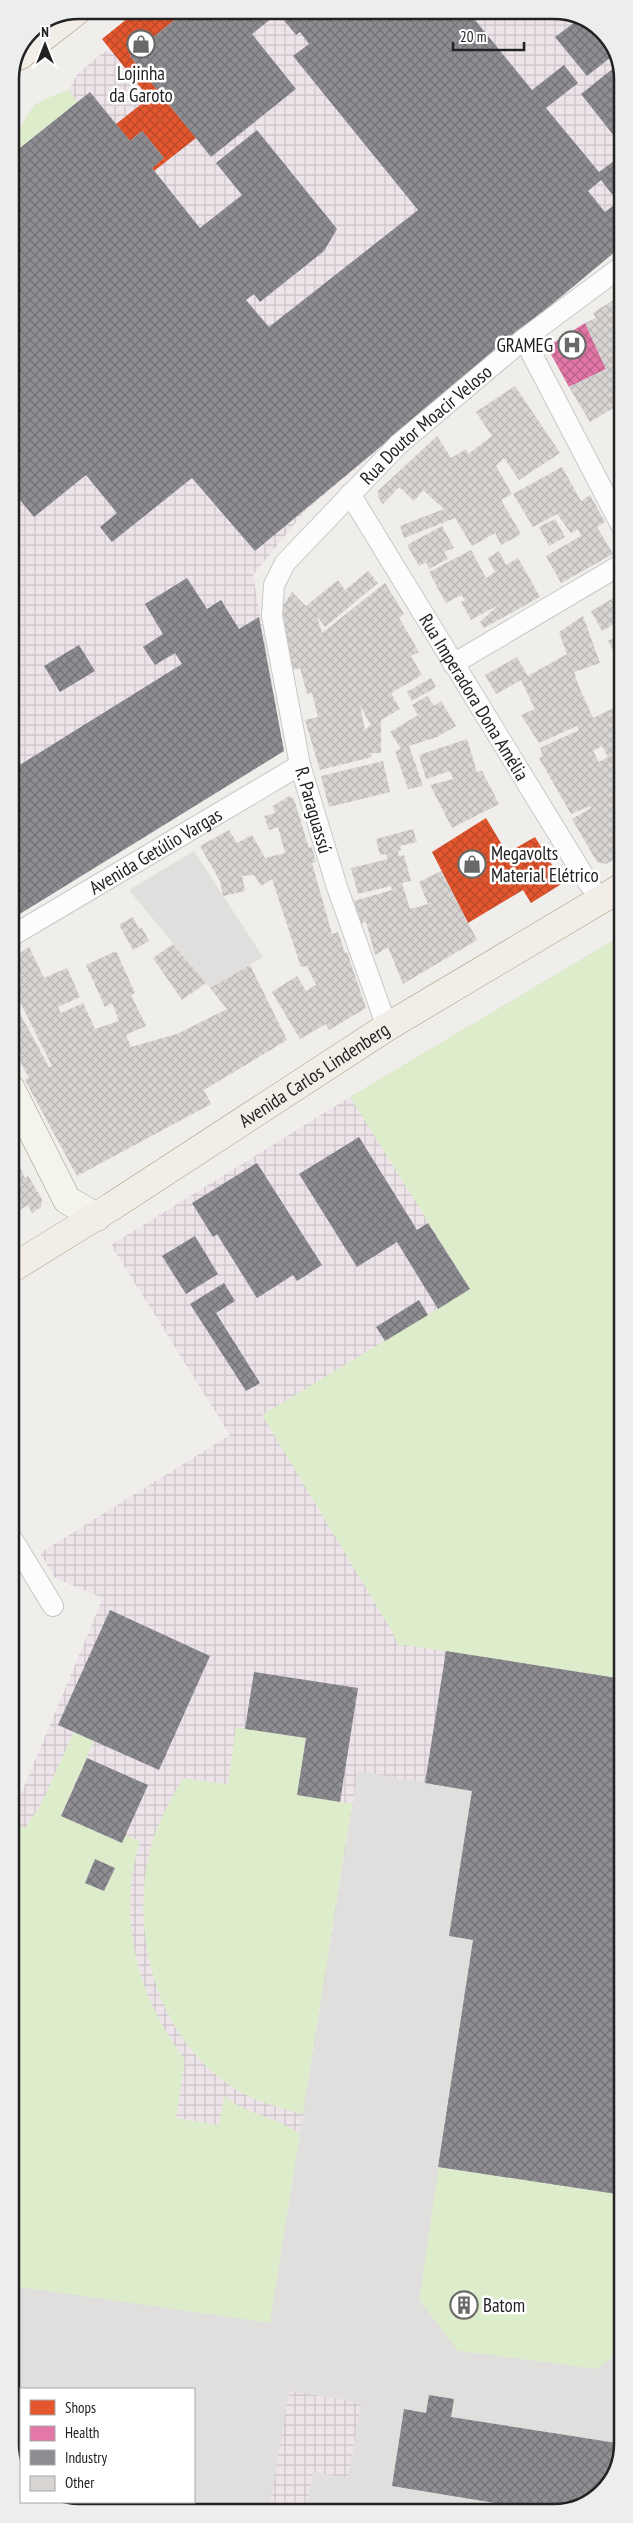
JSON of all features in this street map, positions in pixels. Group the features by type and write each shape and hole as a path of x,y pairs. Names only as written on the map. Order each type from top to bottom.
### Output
{"main road":[{"path":"26,51 64,21"},
{"name":"Avenida Carlos Lindenberg","path":"19,1264 388,1027 611,893"}],"street":[{"name":"Rua Doutor Moacir Veloso","path":"274,584 285,563 398,445 524,339 614,272"},
{"path":"524,339 614,512"},
{"name":"Rua Imperadora Dona Amélia","path":"350,494 587,881 611,893"},
{"path":"453,664 614,569"},
{"name":"R. Paraguassú","path":"274,584 272,616 300,765 337,887 388,1027"},
{"name":"Avenida Getúlio Vargas","path":"19,932 300,765"},
{"path":"19,1107 67,1200 96,1216"},
{"path":"19,1550 53,1606"}],"shaded area":[{"path":"127,19 559,19 577,23 588,29 599,39 610,56 613,67 614,253 306,510 253,575 284,751 19,914 19,132 29,112 36,104 69,90 78,73 109,48 102,39"},
{"path":"194,851 263,957 210,988 129,890"},
{"path":"614,940 614,2452 611,2464 602,2481 584,2496 566,2503 74,2504 68,2503 195,2503 195,2388 20,2388 20,2456 19,1799 103,1598 55,1578 40,1553 230,1435 111,1245 350,1097"},
{"path":"358,1771 472,1791 449,1936 473,1940 419,2300 458,2351 596,2369 614,2357 614,2443 451,2417 454,2399 429,2395 426,2413 404,2409 392,2486 501,2504 307,2504 313,2472 348,2478 361,2403 289,2391 270,2504 74,2504 68,2503 195,2503 195,2388 20,2388 20,2456 19,2287 270,2323"}],"green space":[{"path":"69,90 78,102 19,149 19,130 27,115 38,103"},
{"path":"614,940 614,1678 405,1645 399,1647 393,1633 262,1415 470,1289 350,1097"},
{"path":"236,1727 306,1738 298,1795 352,1804 303,2114 275,2107 249,2096 232,2087 206,2066 185,2042 168,2014 156,1984 147,1952 144,1886 149,1854 155,1834 183,1778 228,1784"},
{"path":"74,1732 94,1741 61,1815 122,1843 126,1835 140,1841 133,1870 130,1899 131,1928 136,1956 155,2010 185,2060 176,2118 219,2125 224,2096 242,2107 282,2123 300,2134 270,2323 19,2287 19,1824 25,1828 41,1804","holes":["95,1859 115,1868 104,1891 85,1883"]},
{"path":"438,2167 614,2194 614,2357 596,2369 458,2351 419,2300","holes":["462,2293 471,2295 476,2303 472,2312 463,2316 455,2311 453,2305 456,2296"]}],"building: Shops":[{"path":"127,19 176,19 130,56 196,138 154,171 152,168 164,158 142,131 130,141 116,124 149,98 102,39"},
{"name":"Megavolts Material Elétrico","path":"486,818 507,853 535,837 563,883 531,903 523,890 468,923 432,852"}],"building: Health":[{"path":"585,323 606,369 569,387 547,347"}],"building: Industry":[{"path":"176,19 271,19 252,34 296,89 211,157 130,56"},
{"path":"283,19 474,19 532,90 564,65 578,83 546,108 599,172 614,161 614,197 601,180 588,191 605,212 614,205 614,253 255,551 192,478 112,542 100,527 117,513 86,475 34,517 19,499 19,149 90,92 130,141 142,131 164,158 152,168 200,228 242,195 216,163 257,130 337,229 324,251 260,302 254,294 246,300 269,327 418,210 293,56 309,44 300,32 296,35"},
{"path":"575,22 577,23 588,29 599,39 610,58 587,76 555,37"},
{"path":"613,68 614,136 581,94"},
{"path":"187,578 207,609 221,600 239,629 259,617 284,751 19,914 19,765 182,664 175,653 155,665 143,647 163,634 145,604"},
{"path":"79,645 95,671 60,692 44,666"},
{"path":"359,1137 417,1230 428,1223 470,1289 438,1309 397,1242 357,1267 299,1174"},
{"path":"257,1163 322,1265 297,1281 293,1275 257,1298 217,1234 213,1237 192,1203"},
{"path":"195,1236 218,1274 186,1294 162,1256"},
{"path":"224,1283 235,1301 216,1313 260,1383 246,1391 190,1304"},
{"path":"419,1300 428,1315 385,1341 376,1327"},
{"path":"110,1610 210,1656 159,1770 58,1725"},
{"path":"446,1651 614,1678 614,2194 438,2167 473,1940 449,1936 472,1791 425,1783"},
{"path":"254,1672 358,1688 340,1802 297,1795 306,1738 245,1729"},
{"path":"87,1758 148,1785 122,1843 61,1816"},
{"path":"95,1859 115,1868 104,1891 85,1883"},
{"name":"Batom","path":"460,2293 468,2293 475,2300 475,2308 468,2315 460,2315 453,2308 453,2300"},
{"path":"429,2395 454,2399 451,2417 614,2443 614,2452 611,2464 602,2481 584,2496 566,2503 501,2504 392,2486 404,2409 426,2413"}],"building: Other":[{"path":"614,300 614,408 590,422 569,387 606,369 585,323 596,318 593,313"},
{"path":"515,386 560,453 519,480 504,458 496,466 512,494 501,500 521,534 501,545 495,533 472,546 455,518 404,538 400,526 444,509 423,490 414,501 399,487 383,504 378,497 378,491 437,436 451,458 466,449 468,454 492,436 476,412"},
{"path":"562,467 581,501 590,495 605,522 597,527 613,554 561,583 546,556 581,536 578,529 571,533 557,514 533,527 513,494"},
{"path":"555,519 565,537 549,546 539,527"},
{"path":"442,526 454,548 444,552 448,559 429,569 426,562 419,566 407,545"},
{"path":"471,550 486,578 495,572 488,558 499,551 506,565 518,558 540,597 484,628 480,622 498,605 471,620 461,602 465,600 461,595 446,603 429,572"},
{"path":"368,571 378,583 325,627 317,616 322,633 385,583 404,614 399,618 419,652 411,656 422,675 391,693 400,709 381,720 381,753 371,753 372,757 320,770 305,720 318,717 312,693 307,694 300,668 292,670 282,607 292,592 306,606 338,580 345,590","holes":["360,706 371,725 365,730"]},
{"path":"614,598 614,624 602,631 591,611"},
{"path":"583,616 600,663 574,672 593,718 614,708 614,860 606,864 597,862 572,819 591,808 590,806 571,814 539,758 543,756 540,748 579,730 577,726 539,743 521,715 535,709 521,680 496,694 485,675 517,657 528,676 567,654 559,632","holes":["602,746 608,757 599,762 593,751"]},
{"path":"614,638 614,652 608,641"},
{"path":"431,678 436,687 412,701 407,692"},
{"path":"427,696 434,706 441,701 456,726 437,737 409,746 423,786 408,789 395,751 401,749 390,732 418,715 412,705"},
{"path":"467,739 477,772 482,771 499,804 452,828 430,785 453,779 450,771 426,779 419,755"},
{"path":"383,761 390,792 329,807 321,776"},
{"path":"289,796 294,799 309,848 312,847 316,862 312,863 332,934 338,932 345,953 347,952 366,1008 329,1030 326,1024 300,1039 272,992 297,976 306,991 316,985 307,966 301,967 272,879 261,886 254,875 242,876 245,891 223,896 220,881 200,846 229,830 237,843 252,835 265,858 285,853 278,827 269,830 264,816 275,813 273,806"},
{"path":"413,829 417,842 400,846 401,850 398,851 399,856 404,855 411,881 402,883 410,909 428,904 419,882 441,871 477,940 403,984 388,947 375,955 366,922 361,923 354,901 392,890 391,886 358,894 351,868 388,859 386,854 380,855 376,839"},
{"path":"133,917 139,929 142,928 149,941 133,950 119,925"},
{"path":"173,944 206,983 182,1000 153,958"},
{"path":"29,947 44,978 67,968 80,997 58,1007 61,1013 83,1003 95,1029 119,1021 112,1003 105,1007 86,965 116,951 135,993 131,995 146,1026 126,1035 131,1047 177,1034 227,1009 210,988 250,965 287,1040 204,1090 211,1104 77,1176 25,1080 29,1078 19,1059 19,1012 49,1067 52,1066 19,1000 19,953"},
{"path":"19,1166 25,1178 28,1176 42,1199 41,1207 32,1213 28,1205 19,1210"}],"place":[{"name":"Lojinha da Garoto","path":"141,44"},
{"name":"GRAMEG","path":"572,345"},
{"name":"Megavolts Material Elétrico","path":"472,864"},
{"name":"Batom","path":"464,2305"}]}
